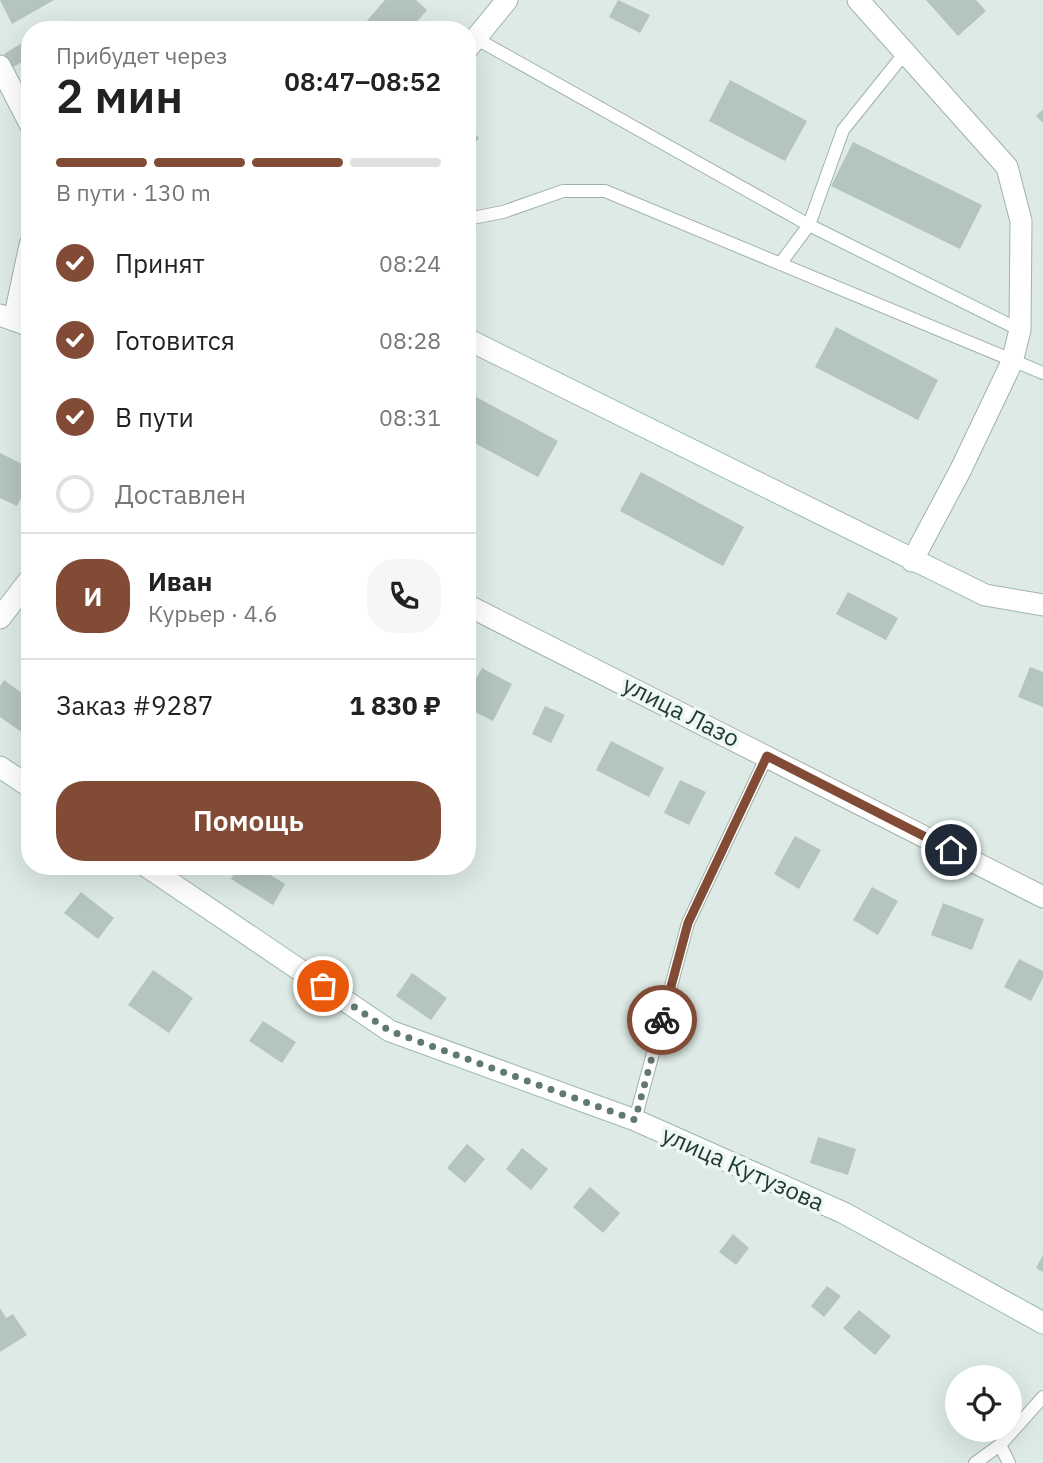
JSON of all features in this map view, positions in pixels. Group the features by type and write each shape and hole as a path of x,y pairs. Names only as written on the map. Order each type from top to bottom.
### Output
{"street":[{"path":"476,38 507,0"},
{"path":"858,0 1007,167 1021,221 1020,330 1012,362 961,469 912,561"},
{"path":"0,66 21,107"},
{"path":"15,321 21,291"},
{"path":"476,343 985,595 1043,606"},
{"path":"0,618 21,591"},
{"name":"улица Лазо","path":"476,610 1043,897"},
{"path":"0,767 21,782"},
{"name":"улица Кутузова","path":"159,875 390,1031 635,1120 844,1213 1043,1323"}],"lane":[{"path":"476,47 810,225 1020,330"},
{"path":"780,264 810,225 843,130 904,54"},
{"path":"476,217 503,212 563,191 605,191 1043,373"},
{"path":"635,1120 688,923 767,756"},
{"path":"975,1463 1000,1445 1043,1397"},
{"path":"1000,1445 1009,1463"}],"building":[{"path":"0,0 54,0 12,24"},
{"path":"385,0 416,0 427,10 418,21 367,21"},
{"path":"618,0 650,15 640,33 609,17"},
{"path":"926,0 976,0 986,11 958,36"},
{"path":"21,44 21,62 13,67 4,54"},
{"path":"730,80 807,121 785,161 709,121"},
{"path":"1043,109 1043,123 1036,116"},
{"path":"853,142 982,205 960,249 831,186"},
{"path":"836,327 938,380 918,420 815,367"},
{"path":"476,397 558,441 538,477 476,444"},
{"path":"0,453 21,464 21,498 17,506 0,498"},
{"path":"641,472 744,527 723,566 620,511"},
{"path":"848,592 898,618 886,640 836,614"},
{"path":"1030,667 1043,672 1043,707 1018,697"},
{"path":"482,668 512,684 493,721 476,712 476,679"},
{"path":"4,680 21,692 21,732 0,717 0,686"},
{"path":"545,706 565,715 551,743 532,734"},
{"path":"611,741 664,768 649,797 596,770"},
{"path":"680,780 706,792 689,825 664,813"},
{"path":"795,836 821,850 799,889 774,874"},
{"path":"233,875 270,875 285,884 273,905 231,879"},
{"path":"872,887 898,901 878,935 853,920"},
{"path":"81,892 114,918 98,939 64,913"},
{"path":"943,903 984,919 972,950 931,935"},
{"path":"1019,959 1043,971 1043,978 1031,1001 1004,987"},
{"path":"153,970 193,998 169,1033 128,1005"},
{"path":"412,973 447,998 431,1020 396,996"},
{"path":"263,1021 296,1042 282,1063 249,1041"},
{"path":"818,1137 856,1149 848,1175 810,1163"},
{"path":"467,1144 485,1159 465,1183 447,1168"},
{"path":"522,1148 548,1169 531,1190 506,1169"},
{"path":"590,1187 620,1213 603,1233 573,1207"},
{"path":"733,1234 749,1248 736,1265 719,1252"},
{"path":"1043,1255 1043,1272 1036,1268"},
{"path":"827,1286 841,1296 824,1317 811,1306"},
{"path":"0,1308 6,1318 13,1314 27,1335 0,1352"},
{"path":"859,1310 891,1336 875,1355 843,1328"}],"way so far":[{"path":"323,986 390,1031 635,1120 662,1020"}],"route":[{"path":"662,1020 688,923 767,756 951,850"}]}
